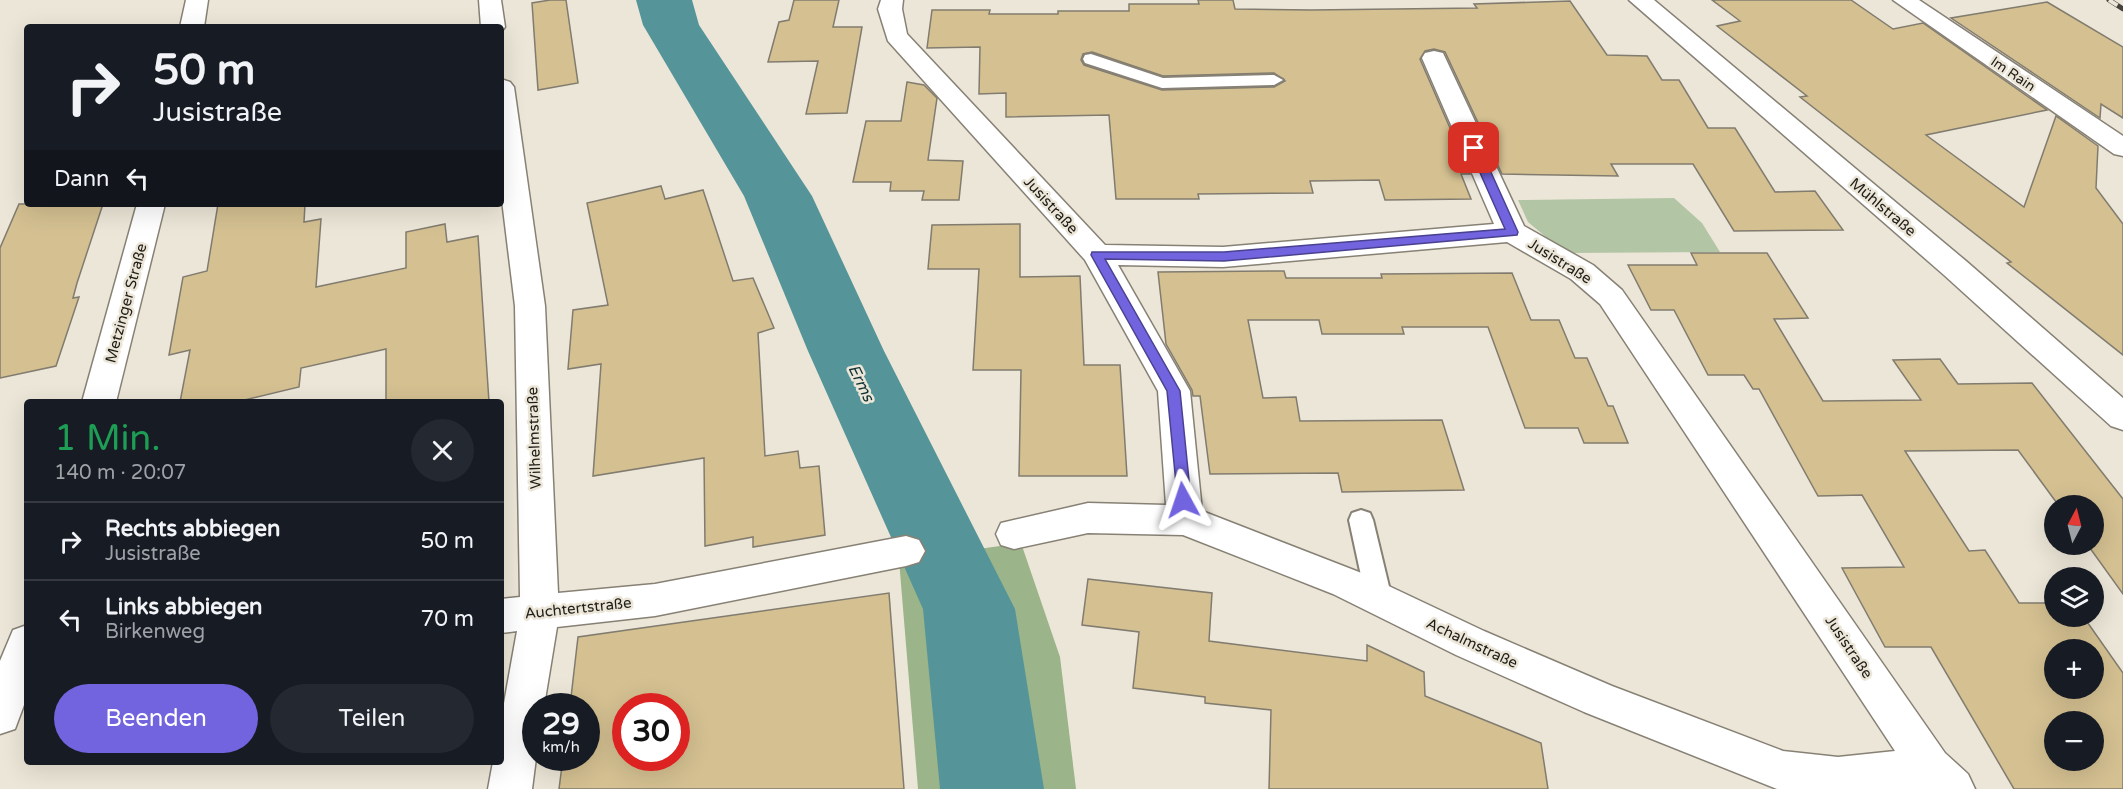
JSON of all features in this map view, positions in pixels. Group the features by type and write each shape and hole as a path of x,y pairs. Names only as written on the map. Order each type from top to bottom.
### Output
{"street":[{"path":"193,24 197,0"},
{"path":"490,0 493,24"},
{"name":"Jusistraße","path":"892,0 890,9 896,36 1097,255 1224,256 1512,232 1582,272 1611,297 1942,778"},
{"name":"Mühlstraße","path":"1640,0 1955,268 2123,417"},
{"name":"Im Rain","path":"1904,0 2123,148"},
{"path":"1434,58 1512,232"},
{"name":"Wilhelmstraße","path":"504,110 530,306 540,611 510,789"},
{"name":"Metzinger Straße","path":"100,399 150,207"},
{"path":"1097,255 1174,391 1185,520"},
{"name":"Achalmstraße","path":"1014,534 1088,518 1185,520 1346,583 1598,699 1783,771 1838,778 1942,778"},
{"name":"Auchtertstraße","path":"504,616 655,600 906,551"},
{"path":"9,698 24,651"}],"lane":[{"path":"1091,59 1162,83 1274,80"},
{"path":"1361,520 1379,599"}],"green space":[{"path":"1674,198 1702,223 1720,252 1565,253 1528,222 1518,200"},
{"path":"1021,543 1060,657 1076,789 918,789 899,560"}],"building":[{"path":"566,0 578,83 538,90 532,3"},
{"path":"794,0 839,0 833,27 862,27 847,113 806,114 818,61 768,62 779,22 789,20"},
{"path":"1198,0 1233,0 1235,9 1311,10 1477,8 1474,4 1570,1 1607,55 1647,56 1662,80 1679,80 1708,128 1735,128 1775,192 1815,191 1843,230 1734,231 1693,164 1611,164 1618,176 1502,174 1445,52 1434,49 1425,51 1420,59 1470,174 1461,174 1471,199 1385,200 1379,180 1310,181 1313,193 1198,194 1199,199 1116,199 1109,115 1006,117 1006,93 979,94 980,47 927,48 932,10 990,10 989,14 1058,14 1058,11 1129,11 1129,4 1199,4","holes":["1092,52 1163,76 1274,73 1285,81 1274,87 1162,90 1084,65 1081,60 1083,54"]},
{"path":"1712,0 1851,0 1893,29 1923,23 2047,110 1926,135 2024,207 2056,116 2098,146 2096,188 2123,224 2123,355 2007,263 2011,262 1800,97 1807,96 1717,26 1740,21"},
{"path":"2047,2 2123,47 2123,118 2101,104 2100,118 1951,18"},
{"path":"907,82 924,85 937,98 928,160 963,161 959,200 922,200 924,191 890,191 891,182 853,182 866,121 901,121"},
{"path":"661,186 665,199 703,190 733,281 753,278 774,328 758,333 765,456 798,451 800,468 819,466 825,535 753,547 753,537 705,546 704,458 593,476 601,364 568,369 573,310 608,305 587,203"},
{"path":"19,204 24,204 24,207 102,207 73,298 79,297 56,366 0,378 0,248"},
{"path":"218,207 305,207 304,222 321,219 316,287 406,268 406,232 445,224 447,242 478,236 489,399 386,399 386,349 301,368 299,387 249,399 181,399 190,350 169,355 183,277 207,271"},
{"path":"1020,224 1020,277 1080,276 1084,365 1120,365 1127,476 1019,476 1021,370 973,370 979,269 928,269 932,225"},
{"path":"1691,253 1767,253 1808,318 1774,319 1823,401 1921,400 1893,360 1940,359 1958,384 2032,383 2123,499 2123,594 2095,555 2104,555 2104,495 2051,495 2018,450 1905,451 1969,551 1985,550 2019,603 2044,603 2044,627 2091,627 2099,639 2044,639 2044,699 2104,699 2104,646 2123,673 2123,789 2014,789 1931,647 1885,647 1842,568 1904,567 1862,495 1818,496 1759,389 1753,389 1744,375 1708,375 1674,310 1651,310 1628,265 1697,265"},
{"path":"1284,271 1286,278 1382,278 1381,274 1512,273 1531,320 1559,320 1575,358 1587,358 1608,406 1613,406 1628,443 1584,443 1578,428 1525,428 1488,327 1402,327 1404,334 1322,334 1319,320 1248,320 1263,398 1296,397 1300,421 1442,420 1464,490 1342,492 1338,473 1210,474 1200,396 1193,396 1192,390 1166,344 1158,272"},
{"path":"1088,579 1212,593 1209,641 1367,661 1367,645 1424,672 1425,696 1541,743 1548,789 1269,789 1271,710 1205,703 1205,697 1133,688 1139,632 1082,625"},
{"path":"889,593 904,789 559,789 561,771 600,771 600,693 572,693 578,637"}],"waterway":[{"name":"Erms","path":"664,0 671,25 778,196 846,351 969,609 992,789"}],"railway":[{"path":"2109,0 2123,9"}],"route":[{"path":"1183,500 1174,391 1146,346 1097,255 1224,256 1512,232 1474,148"}]}
